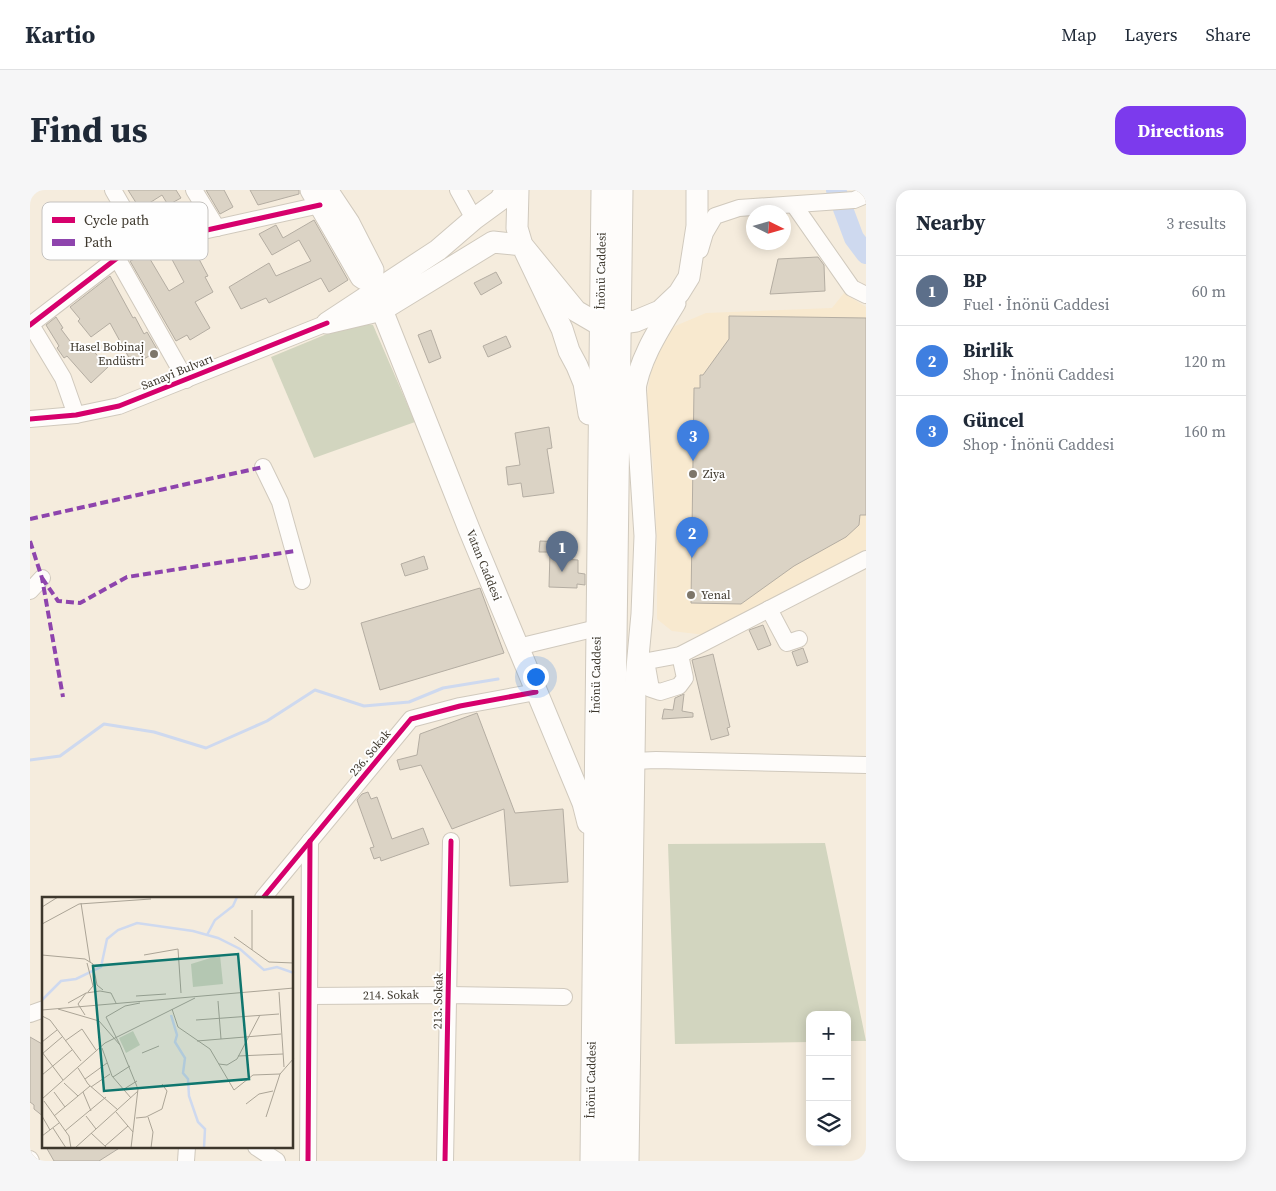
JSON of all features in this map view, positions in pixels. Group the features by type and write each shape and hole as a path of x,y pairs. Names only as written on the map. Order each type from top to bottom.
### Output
{"main road":[{"path":"376,295 438,250 474,219 500,200 506,190"},
{"path":"518,190 517,228 522,244 562,329 568,351 584,384 607,539 609,1161"},
{"name":"İnönü Caddesi","path":"591,1161 597,628 607,539 610,324 602,190"},
{"path":"610,324 622,190"},
{"path":"607,539 635,383 653,338 677,301 689,277 697,226 697,190"},
{"name":"Vatan Caddesi","path":"319,195 361,277 376,295 536,692 583,803 594,846"},
{"path":"327,323 376,295 493,242 522,244 576,311 610,324 636,321 660,311 679,293 689,277"},
{"path":"628,1161 634,689 642,662 645,536 635,383"}],"street":[{"path":"113,190 120,202"},
{"path":"194,190 201,202"},
{"path":"458,190 474,219"},
{"path":"208,230 319,195"},
{"path":"689,277 699,254 705,233 715,216 739,208 860,198"},
{"path":"802,204 852,288 866,295"},
{"path":"208,213 217,228"},
{"path":"76,415 63,378 30,325 114,260"},
{"path":"118,260 186,380"},
{"name":"Sanayi Bulvarı","path":"30,419 76,415 119,406 327,323"},
{"path":"263,467 280,502 302,581"},
{"path":"680,655 685,678 679,686 660,692 652,689 642,662 680,655 866,559"},
{"path":"30,591 42,578"},
{"path":"769,609 787,643 799,639"},
{"path":"518,647 597,628"},
{"name":"236. Sokak","path":"264,897 411,719 460,706 536,692"},
{"path":"634,761 866,764"},
{"path":"308,1161 310,841"},
{"name":"213. Sokak","path":"445,1161 451,841"},
{"name":"214. Sokak","path":"309,996 448,995 564,997"},
{"path":"30,1014 42,1010"},
{"path":"186,1148 186,1161"},
{"path":"258,1148 277,1161"}],"shaded area":[{"path":"844,293 866,307 866,550 847,564 705,635 672,631 657,619 657,542 653,463 645,405 652,366 668,329 706,313 832,308"}],"green space":[{"path":"356,322 373,325 415,422 314,458 271,357"},
{"path":"825,843 866,1041 851,1041 851,1011 806,1011 806,1042 675,1044 668,844"}],"building":[{"path":"128,190 176,190 181,198 174,202 166,202 162,195 151,202 136,202"},
{"path":"206,190 224,190 233,207 220,214"},
{"path":"250,190 299,190 299,194 258,205"},
{"path":"314,220 348,280 329,292 321,278 269,303 266,298 241,309 229,287 269,263 276,276 311,261 299,240 272,255 259,234 276,225 283,238"},
{"path":"818,257 824,265 825,291 770,294 778,259"},
{"path":"151,260 169,291 184,282 172,260 200,260 208,276 205,277 213,292 195,302 210,328 190,340 187,335 176,341 130,261"},
{"path":"496,272 502,283 481,295 474,283"},
{"path":"110,276 133,318 135,317 144,334 147,332 158,351 133,365 110,323 91,337 70,307"},
{"path":"729,316 866,318 866,515 860,515 859,525 846,537 794,566 741,604 691,603 694,388 700,388 700,375 703,375 729,339"},
{"path":"56,317 63,328 61,329 79,353 88,345 108,367 91,383 67,356 64,358 57,348 59,346 46,325"},
{"path":"431,330 441,358 429,363 418,335"},
{"path":"506,336 511,347 488,357 483,346"},
{"path":"549,427 552,448 547,449 554,493 523,497 521,483 508,485 506,467 520,465 515,433"},
{"path":"540,541 562,542 561,559 578,560 578,573 585,574 585,585 577,584 577,588 549,587 550,552 539,552"},
{"path":"424,556 428,569 405,576 401,564"},
{"path":"480,588 504,653 380,690 361,623"},
{"path":"763,625 771,645 758,650 749,630"},
{"path":"803,648 808,662 797,666 792,652"},
{"path":"713,654 730,727 727,728 729,735 711,740 692,660"},
{"path":"684,694 682,711 693,713 693,717 662,719 664,709 673,710 675,698"},
{"path":"477,713 515,813 563,809 568,882 510,886 504,809 452,829 421,765 400,770 397,760 417,755 420,734"},
{"path":"368,792 371,799 377,797 392,839 423,828 429,844 381,861 380,857 374,859 370,848 374,847 357,800 362,794"},
{"path":"30,1037 42,1044 42,1115 34,1109 34,1105 30,1102"},
{"path":"47,1148 119,1148 99,1161 54,1161"}],"waterway":[{"path":"836,190 854,238 866,254"},
{"path":"30,760 60,756 104,724 154,732 206,748 267,721 315,690 364,706 409,702 443,688 498,679"}],"marked path":[{"path":"30,519 263,467"},
{"path":"30,541 42,578 63,697"},
{"path":"42,578 58,601 80,603 127,577 295,551"}],"cycle path":[{"path":"208,230 320,205"},
{"path":"30,325 115,260"},
{"path":"30,419 76,415 119,406 327,323"},
{"path":"264,897 411,719 460,706 536,692"},
{"path":"308,1161 310,841"},
{"path":"445,1161 451,841"}],"place":[{"name":"Hasel Bobinaj Endüstri","path":"154,354"},
{"name":"Güncel","path":"693,461"},
{"name":"Ziya","path":"693,474"},
{"name":"Birlik","path":"692,558"},
{"name":"BP","path":"562,572"},
{"name":"Yenal","path":"691,595"}]}
